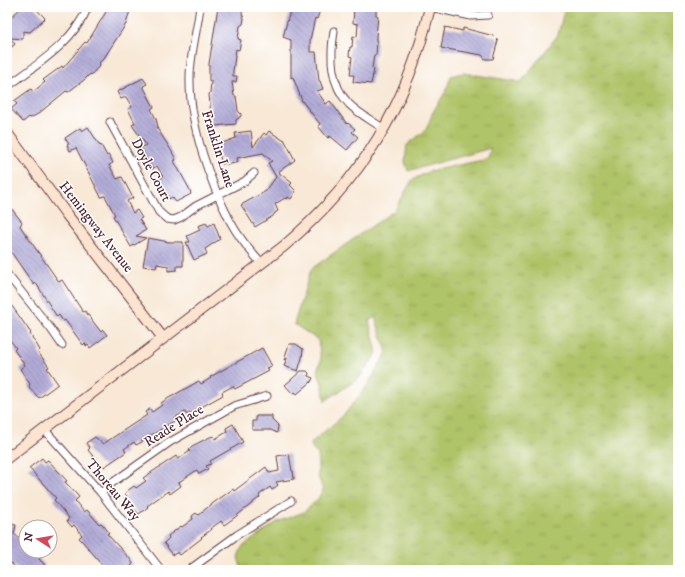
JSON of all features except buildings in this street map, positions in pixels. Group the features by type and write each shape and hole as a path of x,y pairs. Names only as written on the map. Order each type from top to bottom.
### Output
{"main road":[{"path":"7,458 261,263 304,228 340,191 357,171 384,129 400,98 416,57 430,7"},
{"name":"Hemingway Avenue","path":"7,133 67,215 163,338"}],"street":[{"path":"7,87 62,44 81,21 88,7"},
{"name":"Franklin Lane","path":"200,7 191,65 190,82 192,113 208,168 231,222 251,252 261,263"},
{"path":"430,7 471,16 488,15"},
{"path":"334,31 331,48 333,73 338,88 349,104 384,129"},
{"name":"Doyle Court","path":"110,122 159,212 167,219 174,220 181,217 196,206 245,181 254,173"},
{"path":"7,274 62,345"},
{"name":"Reade Place","path":"101,493 112,483 170,442 234,406 267,396"},
{"name":"Thoreau Way","path":"44,429 101,493 160,570"},
{"path":"189,570 237,535 291,501"}],"green space":[{"path":"565,7 678,7 678,570 250,570 241,567 238,557 242,547 277,522 304,512 318,499 323,490 318,476 318,454 313,450 311,443 344,415 367,386 387,352 375,317 369,321 377,353 359,378 325,401 322,383 317,371 321,360 318,340 294,324 311,269 395,210 412,180 430,171 488,159 491,148 408,171 405,162 407,145 426,130 433,112 446,91 451,76 463,73 521,82 558,35"}]}
